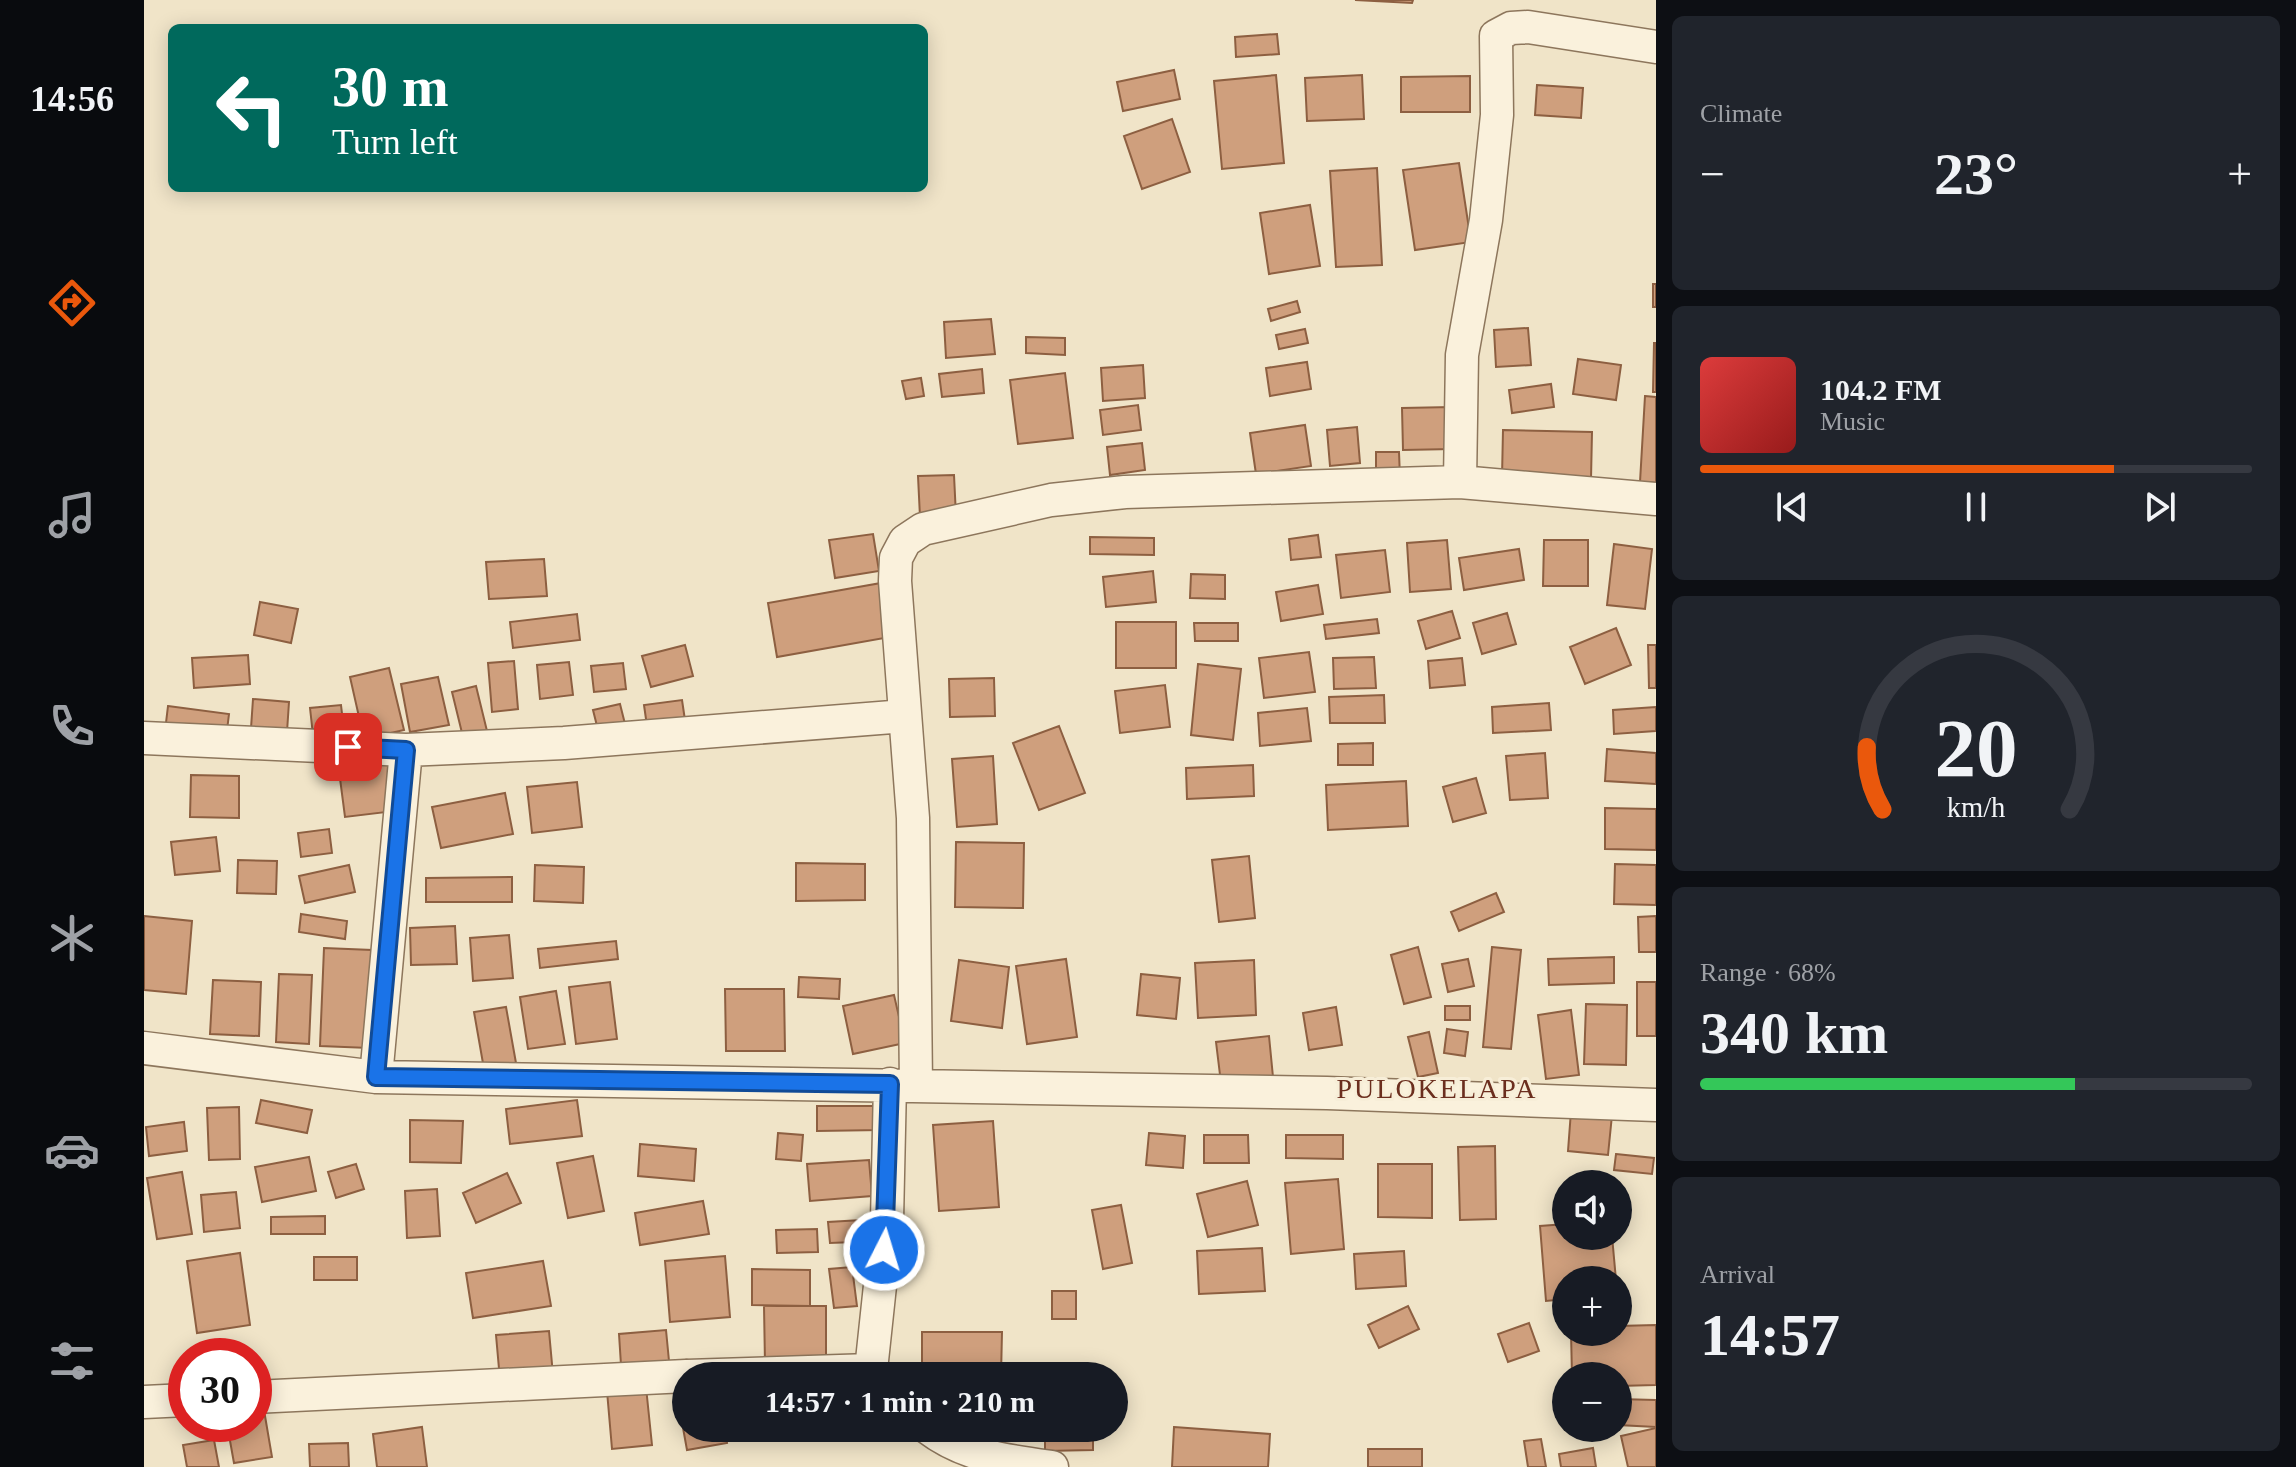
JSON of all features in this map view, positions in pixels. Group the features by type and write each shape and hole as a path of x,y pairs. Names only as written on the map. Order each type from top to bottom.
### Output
{"street":[{"path":"1460,482 1462,355 1486,220 1497,115 1496,36 1511,28 1528,27 1656,47"},
{"path":"875,1362 903,1084 913,818 896,558 905,541 923,529 1051,500 1125,492 1460,482 1656,499"},
{"path":"144,738 406,750 564,743 905,716"},
{"path":"376,1077 406,750"},
{"path":"144,1048 376,1077 1327,1093 1656,1105"},
{"path":"272,1396 672,1377"},
{"path":"144,1402 168,1401"},
{"path":"947,1442 978,1454 1052,1467"}],"building":[{"path":"1355,0 1413,0 1412,3"},
{"path":"1277,34 1279,54 1236,57 1235,37"},
{"path":"1174,70 1180,99 1123,111 1117,82"},
{"path":"1276,75 1284,163 1222,169 1214,81"},
{"path":"1362,75 1364,119 1307,121 1305,78"},
{"path":"1470,76 1470,112 1401,112 1401,77"},
{"path":"1537,85 1583,88 1581,118 1535,115"},
{"path":"1172,119 1190,172 1142,189 1124,136"},
{"path":"1459,163 1471,242 1415,250 1403,170"},
{"path":"1377,168 1382,265 1336,267 1330,171"},
{"path":"1310,205 1320,266 1269,274 1260,213"},
{"path":"1653,284 1656,284 1656,307 1653,307"},
{"path":"1297,301 1300,312 1271,321 1268,309"},
{"path":"991,319 995,354 946,358 944,322"},
{"path":"1528,328 1531,365 1496,367 1494,330"},
{"path":"1305,329 1308,343 1279,349 1276,335"},
{"path":"1026,337 1065,338 1065,355 1026,353"},
{"path":"1656,343 1656,392 1653,392"},
{"path":"1578,359 1621,365 1616,400 1573,394"},
{"path":"1307,362 1311,389 1270,396 1266,368"},
{"path":"1143,365 1145,398 1103,401 1101,368"},
{"path":"982,369 984,393 942,397 939,374"},
{"path":"1065,373 1073,438 1018,444 1010,380"},
{"path":"921,378 924,396 906,399 902,381"},
{"path":"1551,384 1554,407 1512,413 1509,390"},
{"path":"1645,396 1656,397 1656,483 1640,482"},
{"path":"1138,405 1141,430 1103,435 1100,410"},
{"path":"1452,407 1453,449 1403,450 1402,408"},
{"path":"1305,425 1311,466 1256,474 1250,433"},
{"path":"1357,427 1360,463 1330,466 1327,430"},
{"path":"1503,430 1592,432 1591,479 1502,477"},
{"path":"1142,443 1145,470 1110,475 1107,447"},
{"path":"1376,452 1399,452 1400,478 1376,478"},
{"path":"954,475 956,516 920,517 918,476"},
{"path":"873,534 879,571 835,578 829,540"},
{"path":"1318,535 1321,557 1291,560 1289,539"},
{"path":"1090,537 1154,538 1154,555 1090,554"},
{"path":"1447,540 1451,589 1410,592 1407,543"},
{"path":"1544,540 1588,540 1588,586 1543,586"},
{"path":"1614,544 1652,549 1645,609 1607,605"},
{"path":"1519,549 1524,580 1464,590 1459,558"},
{"path":"1385,550 1390,592 1341,598 1336,555"},
{"path":"544,559 547,596 489,599 486,562"},
{"path":"1153,571 1156,602 1106,607 1103,577"},
{"path":"1191,574 1225,575 1225,599 1190,598"},
{"path":"881,583 890,637 777,657 768,603"},
{"path":"1318,585 1323,614 1281,621 1276,592"},
{"path":"260,602 298,609 291,643 254,635"},
{"path":"1452,611 1460,638 1426,649 1418,621"},
{"path":"1507,613 1516,644 1482,654 1473,623"},
{"path":"577,614 580,640 513,648 510,622"},
{"path":"1377,619 1379,633 1326,639 1324,625"},
{"path":"1116,622 1176,622 1176,668 1116,668"},
{"path":"1194,623 1238,623 1238,641 1195,641"},
{"path":"1616,628 1631,665 1585,684 1570,647"},
{"path":"685,645 693,676 651,687 642,656"},
{"path":"1648,645 1656,645 1656,688 1649,688"},
{"path":"1309,652 1315,692 1264,698 1259,658"},
{"path":"248,655 250,684 194,688 192,658"},
{"path":"1374,657 1376,688 1334,689 1333,658"},
{"path":"1462,658 1465,685 1430,688 1428,661"},
{"path":"514,661 518,709 492,712 488,663"},
{"path":"569,662 573,695 540,699 537,665"},
{"path":"623,663 626,689 594,692 591,666"},
{"path":"1198,664 1241,669 1233,740 1191,735"},
{"path":"389,668 404,730 364,739 350,677"},
{"path":"438,677 449,725 410,732 401,684"},
{"path":"994,678 995,716 950,717 949,679"},
{"path":"1165,685 1170,727 1120,733 1115,691"},
{"path":"476,686 487,731 463,737 452,692"},
{"path":"1384,695 1385,723 1330,723 1329,697"},
{"path":"253,699 289,702 287,732 251,728"},
{"path":"682,700 686,727 648,733 644,705"},
{"path":"1549,703 1551,730 1493,733 1492,707"},
{"path":"620,704 626,728 599,734 593,710"},
{"path":"341,705 344,731 313,735 310,708"},
{"path":"168,706 229,714 226,738 165,731"},
{"path":"1656,707 1656,731 1614,734 1613,710"},
{"path":"1307,708 1311,741 1260,746 1258,713"},
{"path":"1059,726 1085,793 1039,810 1013,743"},
{"path":"1373,743 1373,765 1338,765 1338,744"},
{"path":"1607,749 1656,753 1656,784 1605,781"},
{"path":"1545,753 1548,798 1510,800 1506,756"},
{"path":"993,756 997,824 957,827 952,759"},
{"path":"388,757 395,811 345,817 338,763"},
{"path":"1253,765 1254,796 1187,799 1186,768"},
{"path":"191,775 239,776 239,818 190,817"},
{"path":"1476,778 1486,813 1453,822 1443,787"},
{"path":"1406,781 1408,826 1328,830 1326,785"},
{"path":"577,782 582,827 532,833 527,787"},
{"path":"505,793 513,834 441,848 432,807"},
{"path":"1605,808 1656,809 1656,850 1605,849"},
{"path":"329,829 332,853 301,857 298,833"},
{"path":"216,837 220,871 175,875 171,842"},
{"path":"956,842 1024,843 1023,908 955,907"},
{"path":"1249,856 1255,918 1219,922 1212,860"},
{"path":"238,860 277,861 276,894 237,893"},
{"path":"796,863 865,864 865,900 796,901"},
{"path":"1615,864 1656,865 1656,905 1614,904"},
{"path":"349,865 355,892 305,903 299,876"},
{"path":"535,865 584,867 583,903 534,901"},
{"path":"512,877 512,902 426,902 426,878"},
{"path":"1496,893 1504,912 1459,931 1451,912"},
{"path":"301,914 347,921 345,939 299,932"},
{"path":"144,916 192,921 186,994 144,990"},
{"path":"1656,916 1656,952 1639,952 1638,917"},
{"path":"455,926 457,964 411,965 410,928"},
{"path":"509,935 513,978 473,981 470,938"},
{"path":"616,941 618,959 540,968 538,949"},
{"path":"1418,947 1431,997 1404,1004 1391,955"},
{"path":"1492,947 1521,950 1511,1049 1483,1047"},
{"path":"324,948 372,950 369,1048 320,1046"},
{"path":"1614,957 1614,983 1549,985 1548,959"},
{"path":"1066,959 1077,1037 1027,1044 1016,966"},
{"path":"1468,959 1474,986 1448,992 1442,964"},
{"path":"959,960 1009,967 1002,1028 951,1021"},
{"path":"1254,960 1256,1015 1198,1018 1195,963"},
{"path":"279,974 312,975 309,1044 276,1042"},
{"path":"1141,974 1180,978 1176,1019 1137,1015"},
{"path":"799,977 840,979 839,999 798,997"},
{"path":"213,980 261,982 259,1036 210,1034"},
{"path":"610,982 617,1039 576,1044 569,987"},
{"path":"1637,982 1656,982 1656,1036 1637,1036"},
{"path":"725,989 784,989 785,1051 726,1051"},
{"path":"556,991 565,1044 528,1049 520,997"},
{"path":"894,995 905,1043 853,1054 843,1006"},
{"path":"1586,1004 1627,1005 1626,1065 1584,1064"},
{"path":"1445,1006 1470,1006 1470,1020 1445,1020"},
{"path":"506,1007 516,1063 484,1069 474,1012"},
{"path":"1336,1007 1342,1045 1309,1050 1303,1013"},
{"path":"1571,1010 1579,1075 1546,1079 1538,1015"},
{"path":"1447,1029 1468,1032 1465,1056 1444,1053"},
{"path":"1429,1032 1438,1073 1418,1077 1408,1037"},
{"path":"1269,1036 1273,1077 1221,1083 1216,1042"},
{"path":"261,1100 312,1110 307,1133 256,1123"},
{"path":"577,1100 582,1136 510,1144 506,1109"},
{"path":"817,1106 881,1106 881,1130 817,1131"},
{"path":"239,1107 240,1159 209,1160 207,1108"},
{"path":"1571,1111 1612,1115 1608,1155 1568,1151"},
{"path":"410,1120 463,1121 461,1163 410,1162"},
{"path":"993,1121 999,1207 939,1211 933,1125"},
{"path":"184,1122 187,1151 149,1156 146,1127"},
{"path":"778,1133 803,1135 801,1161 776,1159"},
{"path":"1149,1133 1185,1136 1183,1168 1146,1165"},
{"path":"1204,1135 1248,1135 1249,1163 1204,1163"},
{"path":"1286,1135 1343,1135 1343,1159 1286,1158"},
{"path":"640,1144 696,1149 694,1181 638,1176"},
{"path":"1495,1146 1496,1219 1460,1220 1458,1147"},
{"path":"1616,1154 1654,1158 1652,1174 1614,1170"},
{"path":"593,1156 604,1211 568,1218 557,1163"},
{"path":"309,1157 316,1191 262,1202 255,1167"},
{"path":"869,1160 872,1196 810,1201 807,1164"},
{"path":"356,1164 364,1189 336,1198 328,1172"},
{"path":"1378,1164 1432,1164 1432,1218 1378,1217"},
{"path":"182,1172 192,1234 157,1239 147,1178"},
{"path":"507,1173 521,1203 476,1223 463,1193"},
{"path":"1338,1179 1344,1249 1291,1254 1285,1183"},
{"path":"1247,1181 1258,1225 1208,1237 1197,1194"},
{"path":"437,1189 440,1236 407,1238 405,1191"},
{"path":"236,1192 240,1228 204,1232 201,1195"},
{"path":"703,1201 709,1234 640,1245 635,1213"},
{"path":"1121,1205 1132,1263 1103,1269 1092,1210"},
{"path":"325,1216 325,1234 271,1234 271,1217"},
{"path":"879,1219 880,1241 830,1243 828,1222"},
{"path":"1552,1225 1552,1250 1613,1250 1615,1266 1552,1266 1552,1300 1546,1301 1540,1226"},
{"path":"817,1229 818,1252 777,1253 776,1230"},
{"path":"1262,1248 1265,1291 1199,1294 1197,1251"},
{"path":"1404,1251 1406,1286 1356,1289 1354,1254"},
{"path":"240,1253 250,1325 197,1333 187,1261"},
{"path":"725,1256 730,1317 670,1322 665,1261"},
{"path":"314,1257 357,1257 357,1280 314,1280"},
{"path":"543,1261 551,1306 473,1318 466,1273"},
{"path":"852,1267 857,1306 834,1308 829,1269"},
{"path":"752,1269 810,1270 810,1306 752,1305"},
{"path":"1052,1291 1076,1291 1076,1319 1052,1319"},
{"path":"764,1306 826,1306 826,1362 765,1362"},
{"path":"1408,1306 1419,1329 1379,1348 1368,1325"},
{"path":"1529,1323 1539,1351 1508,1362 1498,1334"},
{"path":"1656,1325 1656,1385 1632,1386 1632,1362 1572,1362 1571,1346 1632,1346 1632,1326"},
{"path":"666,1330 669,1361 621,1365 619,1334"},
{"path":"549,1331 553,1375 500,1380 496,1335"},
{"path":"922,1332 1002,1332 1001,1362 922,1362"},
{"path":"646,1387 652,1445 612,1449 607,1391"},
{"path":"1632,1399 1656,1400 1656,1427 1632,1426"},
{"path":"422,1427 427,1467 377,1467 373,1434"},
{"path":"1174,1427 1270,1434 1268,1467 1172,1467"},
{"path":"1656,1428 1656,1467 1628,1467 1622,1442 1632,1442 1632,1433"},
{"path":"1541,1439 1546,1467 1528,1467 1524,1441"},
{"path":"214,1442 219,1467 187,1467 183,1445"},
{"path":"230,1442 269,1442 272,1457 234,1463"},
{"path":"686,1442 727,1442 727,1443 687,1450"},
{"path":"1045,1442 1093,1442 1093,1450 1045,1451"},
{"path":"348,1443 349,1467 310,1467 309,1444"},
{"path":"1593,1448 1596,1467 1561,1467 1559,1454"},
{"path":"1368,1449 1422,1449 1422,1467 1368,1467"}],"district":[{"name":"PULOKELAPA","path":"1437,1088"}],"route":[{"path":"348,747 406,750 376,1077 890,1084 884,1250"}]}
